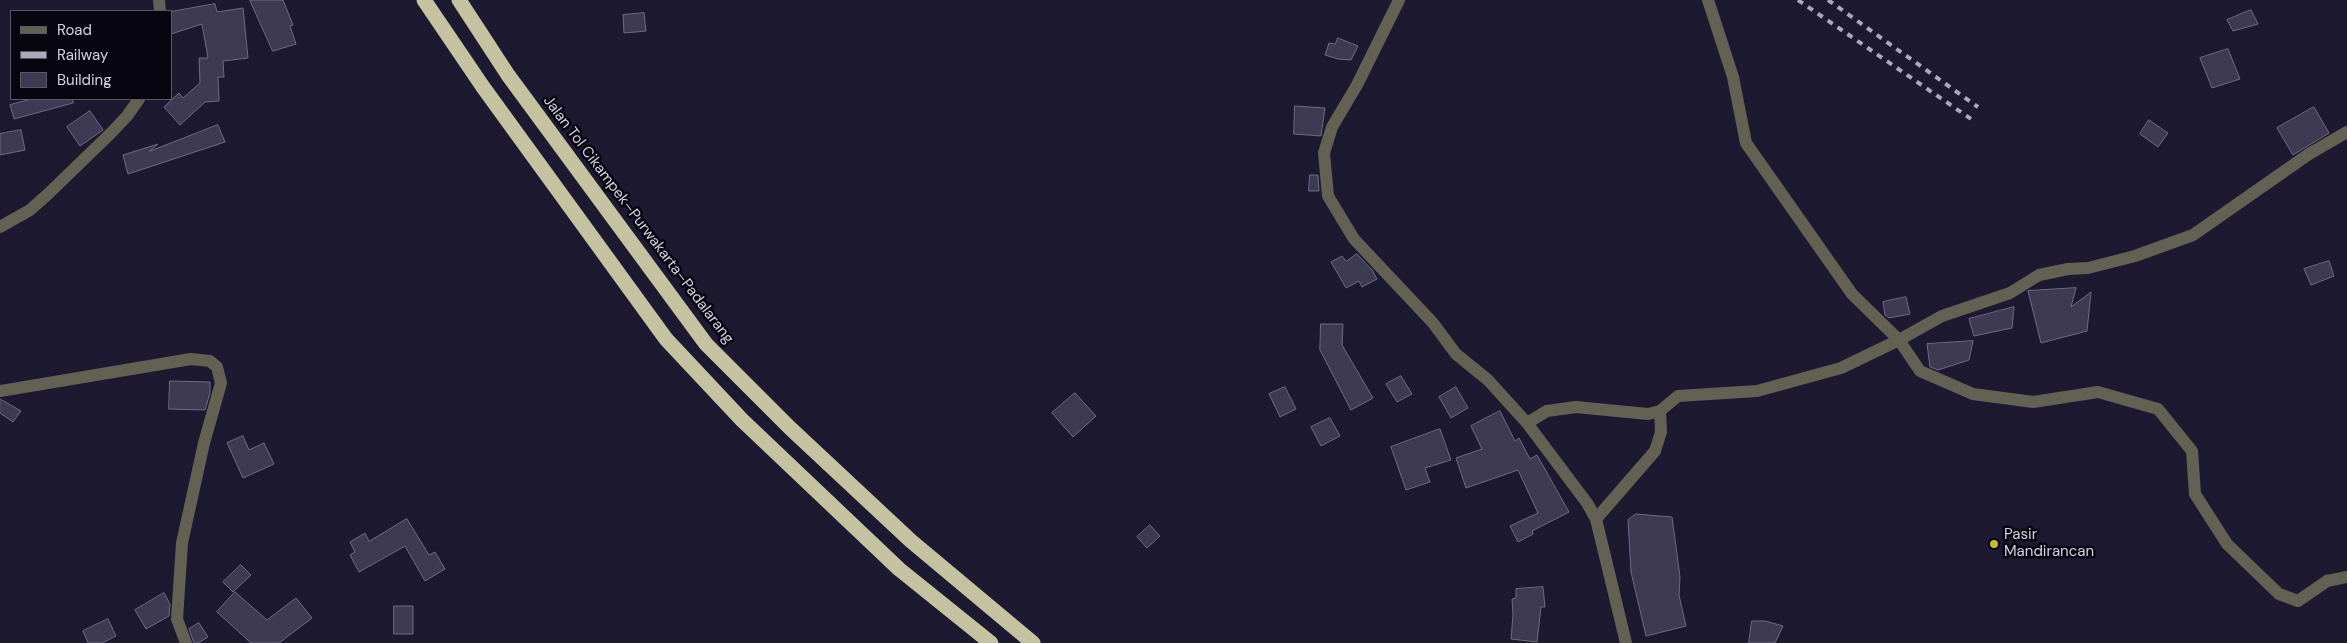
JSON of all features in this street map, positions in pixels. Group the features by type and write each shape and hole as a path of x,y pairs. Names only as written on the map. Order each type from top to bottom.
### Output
{"highway":[{"path":"424,0 483,88 666,339 742,420 899,568 991,643"},
{"name":"Jalan Tol Cikampek–Purwakarta–Padalarang","path":"458,0 508,75 706,344 790,428 911,541 1034,643"}],"street":[{"path":"1399,0 1357,85 1332,127 1324,153 1328,196 1354,239 1434,323 1456,354 1488,380 1527,423 1587,503 1596,519 1626,643"},
{"path":"1708,0 1733,77 1746,143 1852,294 1900,340 1920,371 1973,394 2033,402 2098,392 2158,409 2192,451 2195,494 2227,544 2279,594 2298,601 2327,581 2347,577"},
{"path":"0,227 30,210 48,194 116,127 138,100"},
{"path":"1527,423 1546,411 1576,407 1648,414 1660,411 1678,396 1757,391 1841,368 1900,340 1942,316 2010,293 2039,275 2068,269 2088,268 2135,256 2194,235 2309,154 2347,132"},
{"path":"0,392 191,359 210,361 217,367 222,383 204,443 182,543 177,619 186,643"},
{"path":"1596,519 1655,451 1661,432 1660,411"}],"building":[{"path":"250,0 283,0 293,25 290,26 296,44 273,51"},
{"path":"215,4 217,12 243,8 248,58 223,61 224,77 218,77 219,101 205,102 180,125 164,107 179,93 183,98 200,83 199,58 208,58 202,24 172,34 172,12"},
{"path":"2251,10 2258,24 2233,31 2227,20"},
{"path":"644,13 646,31 624,33 623,15"},
{"path":"1338,38 1358,46 1351,60 1325,55 1329,43 1335,44"},
{"path":"2228,49 2240,79 2212,88 2200,58"},
{"path":"28,100 73,100 73,103 14,119 10,105"},
{"path":"1295,106 1325,108 1321,136 1294,134"},
{"path":"2314,107 2329,133 2293,155 2277,128"},
{"path":"90,111 103,130 80,146 67,127"},
{"path":"2149,120 2168,133 2158,147 2140,134"},
{"path":"218,125 225,142 128,174 123,155 158,144 150,151"},
{"path":"21,130 25,150 0,155 0,134"},
{"path":"1310,175 1318,175 1319,191 1309,191"},
{"path":"1357,254 1372,270 1377,279 1362,287 1359,281 1346,288 1331,262 1342,256 1346,261"},
{"path":"2329,261 2334,276 2311,285 2304,269"},
{"path":"2076,288 2071,307 2091,292 2087,331 2041,343 2028,291"},
{"path":"1906,297 1910,314 1889,318 1885,315 1883,302"},
{"path":"2014,307 2012,328 1974,336 1969,319"},
{"path":"1321,324 1343,324 1342,345 1373,398 1351,410 1320,350"},
{"path":"1973,341 1969,360 1938,370 1930,367 1927,344"},
{"path":"1401,376 1412,394 1397,402 1386,384"},
{"path":"170,381 210,382 210,393 205,410 169,409"},
{"path":"1285,387 1296,409 1280,417 1269,394"},
{"path":"1456,387 1468,408 1451,418 1439,397"},
{"path":"1075,393 1096,416 1073,437 1052,413"},
{"path":"0,399 21,411 13,422 0,413"},
{"path":"1500,411 1515,441 1519,438 1530,459 1537,455 1569,512 1532,531 1533,534 1518,542 1510,526 1538,513 1518,470 1466,488 1456,458 1482,449 1471,426"},
{"path":"1330,418 1340,436 1321,446 1311,427"},
{"path":"1440,429 1451,460 1425,468 1430,482 1406,490 1391,447"},
{"path":"243,436 249,450 264,443 274,464 243,478 227,443"},
{"path":"1636,514 1672,517 1680,577 1679,595 1686,626 1646,636 1631,572 1628,520"},
{"path":"407,519 429,555 435,552 445,569 425,581 405,546 359,572 350,555 355,552 350,542 365,533 369,541"},
{"path":"1150,525 1160,536 1147,548 1137,537"},
{"path":"241,565 251,575 233,592 223,582"},
{"path":"1543,587 1545,607 1541,607 1537,642 1511,639 1512,599 1516,598 1516,589"},
{"path":"235,592 267,620 296,598 312,618 279,643 251,643 217,612"},
{"path":"164,593 170,604 169,616 146,629 135,610"},
{"path":"394,606 413,606 413,634 394,634"},
{"path":"108,619 116,636 102,643 88,643 83,631"},
{"path":"1752,621 1765,621 1783,626 1775,643 1749,643"},
{"path":"199,623 208,637 198,643 194,643 189,629"}],"railway":[{"path":"1798,0 1974,121"},
{"path":"1828,0 1978,107"}],"place":[{"name":"Pasir Mandirancan","path":"1994,544"}]}
